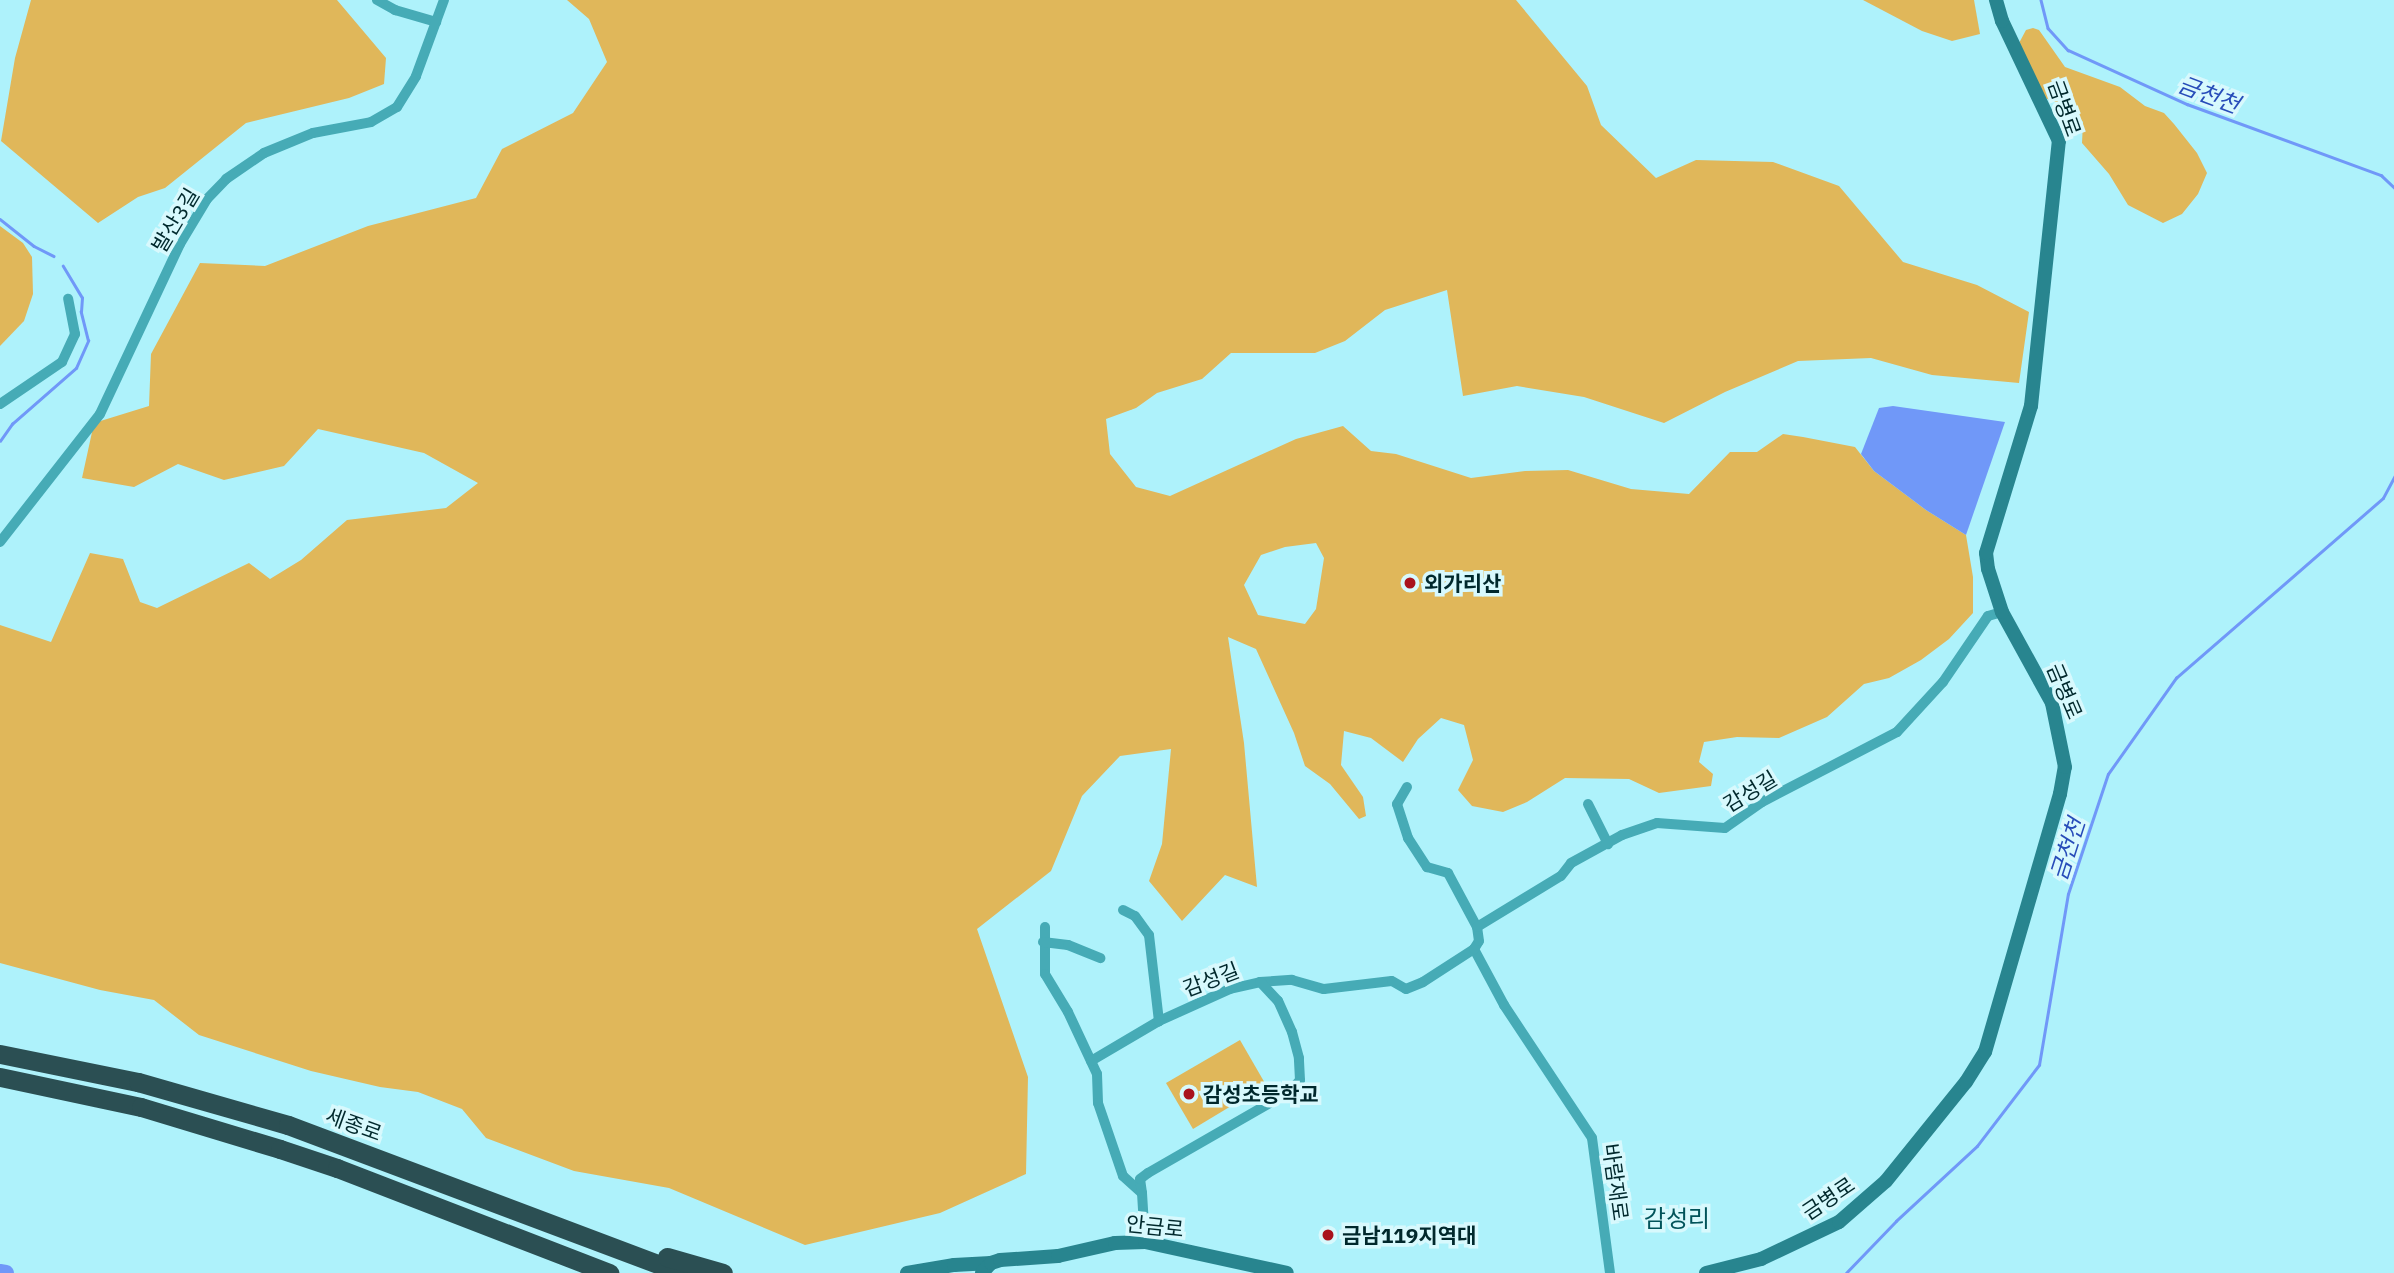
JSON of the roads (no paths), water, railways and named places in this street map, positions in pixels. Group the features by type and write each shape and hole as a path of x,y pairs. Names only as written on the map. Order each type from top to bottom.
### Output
{"highway":[{"name":"세종로","path":"0,1054 138,1082 215,1102 347,1145 681,1273"},
{"path":"0,1077 141,1107 280,1149 337,1168 573,1266 609,1273"},
{"path":"561,1227 723,1273"}],"street":[{"path":"377,0 395,10 436,22"},
{"name":"발산3길","path":"0,542 100,414 180,244 207,199 226,178 264,153 313,133 371,122 397,107 416,76 443,0"},
{"name":"금병로","path":"1706,1273 1761,1259 1839,1222 1886,1181 1966,1082 1985,1052 2065,767 2052,703 2002,612 1987,569 1986,553 2031,406 2059,141 2001,21 1996,0"},
{"path":"0,404 62,362 75,334 68,299"},
{"name":"감성길","path":"1477,927 1562,876 1571,863 1640,827 1657,823 1725,828 1762,802 1897,732 1943,682 1988,616 2002,612"},
{"path":"1407,787 1397,804 1408,838 1427,867 1448,873 1477,927 1479,942 1474,949"},
{"path":"1588,804 1608,844"},
{"name":"감성길","path":"1123,910 1135,916 1149,935 1159,1021"},
{"path":"1045,927 1045,974 1097,1074 1098,1103 1123,1176 1142,1193"},
{"path":"1043,942 1068,945 1101,958"},
{"name":"감성길","path":"1091,1061 1159,1021 1230,989 1260,982 1292,980 1324,989 1392,981 1406,989 1423,982 1474,949"},
{"name":"바람재로","path":"1474,949 1545,1068 1592,1138 1610,1273"},
{"path":"1145,1242 1140,1179 1289,1091 1300,1080 1299,1058 1292,1032 1278,1001 1260,982"},
{"name":"안금로","path":"907,1273 954,1265 987,1268 1115,1243 1145,1242 1287,1273"},
{"path":"1753,1273 1761,1259"}],"water":[{"path":"1893,406 2005,422 1966,535 1926,510 1874,471 1861,454 1879,408"}],"waterway":[{"name":"금천천","path":"2041,0 2048,28 2068,50 2187,104 2381,175 2394,187"},
{"path":"0,219 34,246 54,256"},
{"path":"0,441 12,424 76,368 88,341 81,312 82,298 63,266"},
{"name":"금천천","path":"1846,1273 1896,1221 1977,1146 2039,1065 2068,894 2108,774 2176,678 2383,498 2394,477"},
{"path":"0,1272 6,1273"}],"place":[{"name":"외가리산","path":"1410,583"},
{"name":"감성초등학교","path":"1189,1094"},
{"name":"금남119지역대","path":"1328,1235"}],"district":[{"name":"감성리","path":"1677,1219"}]}
